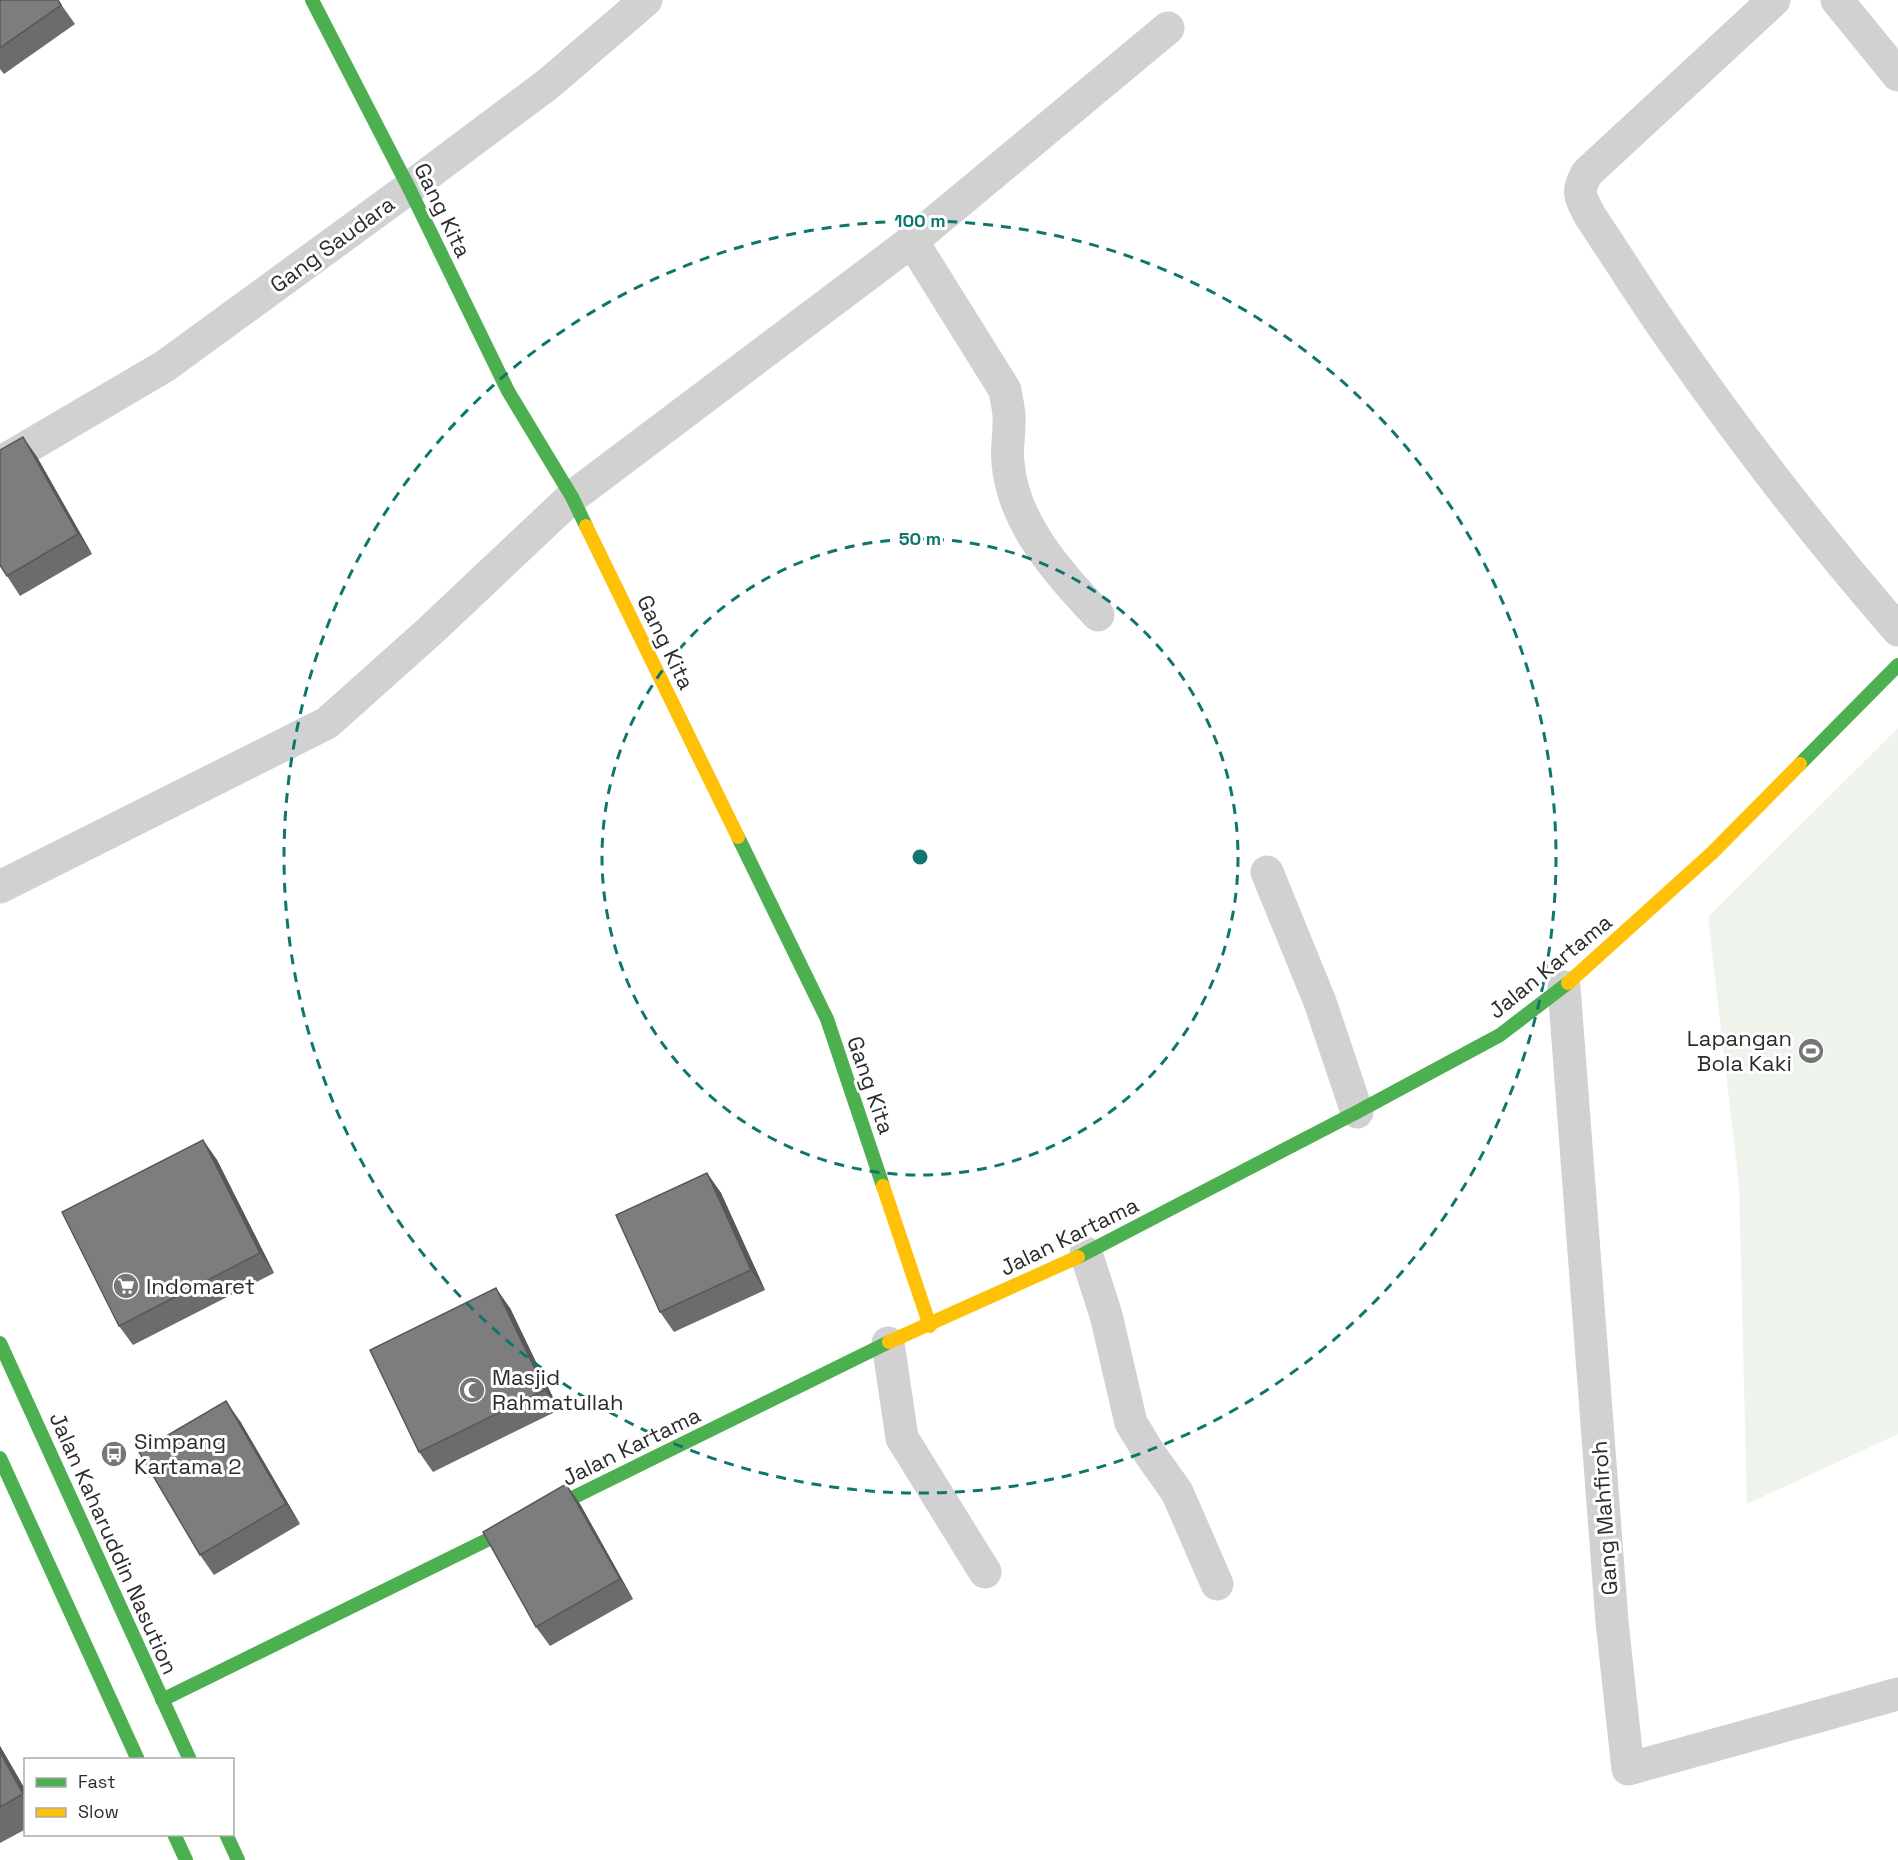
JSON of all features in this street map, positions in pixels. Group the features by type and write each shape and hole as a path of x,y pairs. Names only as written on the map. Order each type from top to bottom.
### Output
{"main road":[{"name":"Gang Kita","path":"312,0 409,188 508,391 572,497 826,1019 930,1326"},
{"name":"Jalan Kartama","path":"162,1700 888,1343 930,1326 1086,1253 1358,1112 1500,1035 1564,987 1712,853 1898,665"},
{"name":"Jalan Kaharuddin Nasution","path":"0,1343 189,1758"},
{"path":"0,1458 137,1758"},
{"path":"175,1836 186,1860"},
{"path":"227,1836 238,1860"}],"street":[{"name":"Gang Saudara","path":"0,463 165,366 548,84 646,0"},
{"path":"1774,0 1587,173 1580,187 1581,199 1676,345 1760,460 1838,561 1898,630"},
{"path":"1837,0 1898,75"},
{"path":"0,887 327,723 430,631 572,497 912,241 1168,28"},
{"path":"912,241 1005,390 1010,417 1008,464 1014,492 1022,512 1056,570 1098,615"},
{"path":"1267,872 1320,1002 1358,1112"},
{"name":"Gang Mahfiroh","path":"1564,987 1612,1622 1628,1769 1898,1694"},
{"path":"1086,1253 1107,1315 1131,1423 1177,1492 1217,1584"},
{"path":"888,1343 902,1438 985,1572"}],"shaded area":[{"name":"Lapangan Bola Kaki","path":"1898,728 1898,1434 1747,1504 1739,1185 1708,917"}],"building":[{"path":"0,0 58,0 61,5 0,48"},
{"path":"23,437 78,534 7,576 0,565 0,450"},
{"path":"203,1140 260,1253 119,1326 62,1212"},
{"path":"707,1173 751,1270 660,1312 616,1215"},
{"name":"Masjid Rahmatullah","path":"496,1288 545,1390 419,1452 370,1350"},
{"path":"226,1401 286,1504 200,1555 139,1452"},
{"path":"566,1484 620,1579 536,1627 483,1532"},
{"path":"0,1752 23,1794 0,1807"}],"traffic: fast":[{"path":"312,0 409,188 508,391 572,497 586,526"},
{"path":"1800,764 1898,665"},
{"path":"738,837 827,1019 883,1186"},
{"path":"1078,1257 1500,1035 1568,983"},
{"path":"162,1700 889,1342"},
{"path":"0,1343 189,1758"},
{"path":"0,1458 137,1758"},
{"path":"175,1836 186,1860"},
{"path":"227,1836 238,1860"}],"traffic: slow":[{"path":"586,526 738,837"},
{"path":"1568,983 1712,853 1800,764"},
{"path":"883,1186 930,1326"},
{"path":"889,1342 1078,1257"}],"place":[{"name":"Lapangan Bola Kaki","path":"1811,1051"},
{"name":"Indomaret","path":"126,1286"},
{"name":"Masjid Rahmatullah","path":"472,1390"},
{"name":"Simpang Kartama 2","path":"114,1454"}]}
